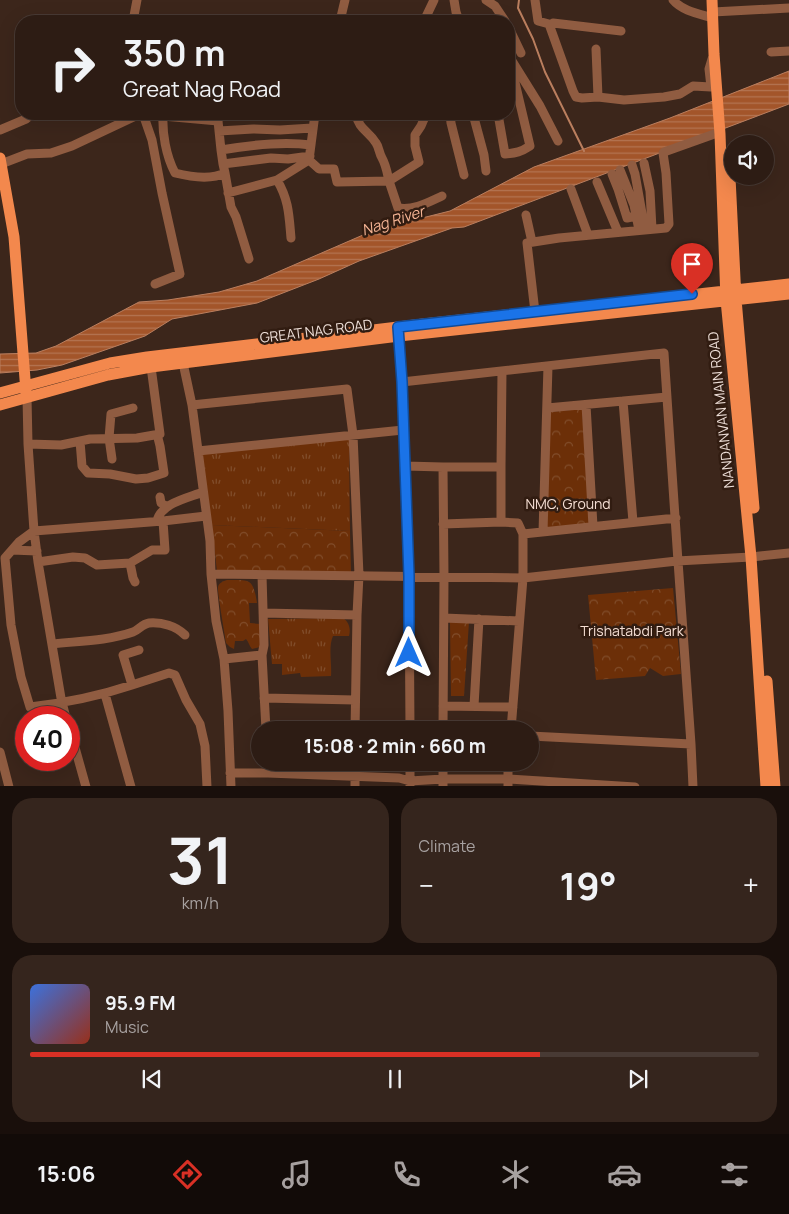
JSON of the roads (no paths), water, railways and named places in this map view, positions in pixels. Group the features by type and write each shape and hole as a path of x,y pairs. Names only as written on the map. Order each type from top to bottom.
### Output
{"main road":[{"name":"NANDANVAN MAIN ROAD","path":"712,0 715,14 714,54 720,92 733,322 754,556 766,786"},
{"path":"719,0 715,14 720,92"},
{"path":"1,167 14,237 25,387"},
{"path":"729,267 759,292 733,322 706,298 721,275 729,267"},
{"name":"GREAT NAG ROAD","path":"0,393 110,363 147,357 759,292 789,284"},
{"name":"GREAT NAG ROAD","path":"759,292 789,294"},
{"name":"GREAT NAG ROAD","path":"0,405 25,387 151,367 183,364 535,312 706,298"},
{"path":"754,556 775,786"}],"street":[{"path":"134,15 137,0"},
{"path":"341,15 345,0"},
{"path":"427,15 434,0"},
{"path":"454,0 457,15"},
{"path":"486,0 495,6 501,15"},
{"path":"535,0 538,21 549,24 576,97 624,100 664,97 680,94 693,86 711,86 709,70 714,54"},
{"path":"673,0 686,10 715,14 767,5 789,8"},
{"path":"553,23 622,31"},
{"path":"515,40 521,53"},
{"path":"596,49 598,98"},
{"path":"772,52 789,51"},
{"path":"515,66 540,106 558,141"},
{"path":"499,120 505,154 523,151 530,146 515,82"},
{"path":"0,130 24,120"},
{"path":"1,167 28,154 51,153 72,146 129,120"},
{"path":"144,120 152,140 180,274 155,284"},
{"path":"163,120 162,128 171,165 175,173 188,176 218,177 224,168 271,158 310,158"},
{"path":"219,120 221,150 231,207 249,259"},
{"path":"314,120 310,158 319,169 334,169 337,182 389,180 419,162 414,136 424,120"},
{"path":"358,120 360,127 378,145 385,162 398,208 405,210 442,196"},
{"path":"451,120 464,174"},
{"path":"475,120 484,155 486,171"},
{"path":"219,131 312,128"},
{"path":"535,312 527,243 559,238 666,228 669,224 664,152 722,134"},
{"path":"221,150 270,144 311,145"},
{"path":"228,193 277,180 310,158"},
{"path":"644,162 650,191 645,230"},
{"path":"632,165 645,230"},
{"path":"616,172 634,205 636,216 645,230"},
{"path":"277,180 284,191 291,238"},
{"path":"597,182 618,232"},
{"path":"571,189 588,235"},
{"path":"526,215 532,242"},
{"path":"398,331 402,382 409,576 410,721"},
{"path":"402,382 664,353 694,786"},
{"path":"183,364 192,405 210,541 216,621 224,659 231,786"},
{"path":"543,532 548,366"},
{"path":"28,444 60,445 90,439 137,438 160,434 151,367"},
{"path":"501,522 502,371"},
{"path":"25,387 34,531 63,706"},
{"path":"192,405 347,389 353,435 359,575 355,721"},
{"path":"547,408 667,397"},
{"path":"623,401 633,522"},
{"path":"586,404 593,526"},
{"path":"112,459 109,438 111,414 133,408"},
{"path":"198,450 403,430"},
{"path":"80,441 82,466 88,473 110,474 136,479 148,478 164,473 157,434"},
{"path":"404,466 501,467"},
{"path":"443,467 443,721"},
{"path":"38,562 73,557 85,558 97,565 130,562 152,550 165,550 158,515 166,506 203,492"},
{"path":"160,497 161,503 166,506"},
{"path":"206,516 34,531 19,542 5,558 10,613 21,678 30,707 105,694 169,673 175,675 186,700 200,724 205,746 207,786"},
{"path":"523,534 676,518"},
{"path":"443,524 518,523 523,534 523,578 512,721"},
{"path":"12,550 37,551"},
{"path":"211,574 523,578 677,560 789,553"},
{"path":"130,562 135,582"},
{"path":"262,575 264,645 262,655 265,721"},
{"path":"0,617 10,613"},
{"path":"263,613 357,615"},
{"path":"444,618 519,621"},
{"path":"474,706 479,619"},
{"path":"52,644 134,632 147,623 166,624 185,635"},
{"path":"132,685 123,655 139,650"},
{"path":"224,659 262,655"},
{"path":"105,694 131,786"},
{"path":"264,698 355,700"},
{"path":"443,706 513,707"},
{"path":"539,736 691,744"},
{"path":"0,752 9,786"},
{"path":"80,765 86,786"},
{"path":"355,771 355,786"},
{"path":"410,771 410,784"},
{"path":"230,773 399,778 410,784 508,783 634,786"}],"waterway":[{"path":"519,0 518,8 533,39 545,72 584,151"}],"water label":[{"name":"Nag River","path":"393,221"}],"park label":[{"name":"NMC, Ground","path":"568,504"},
{"name":"Trishatabdi Park","path":"632,631"}]}
